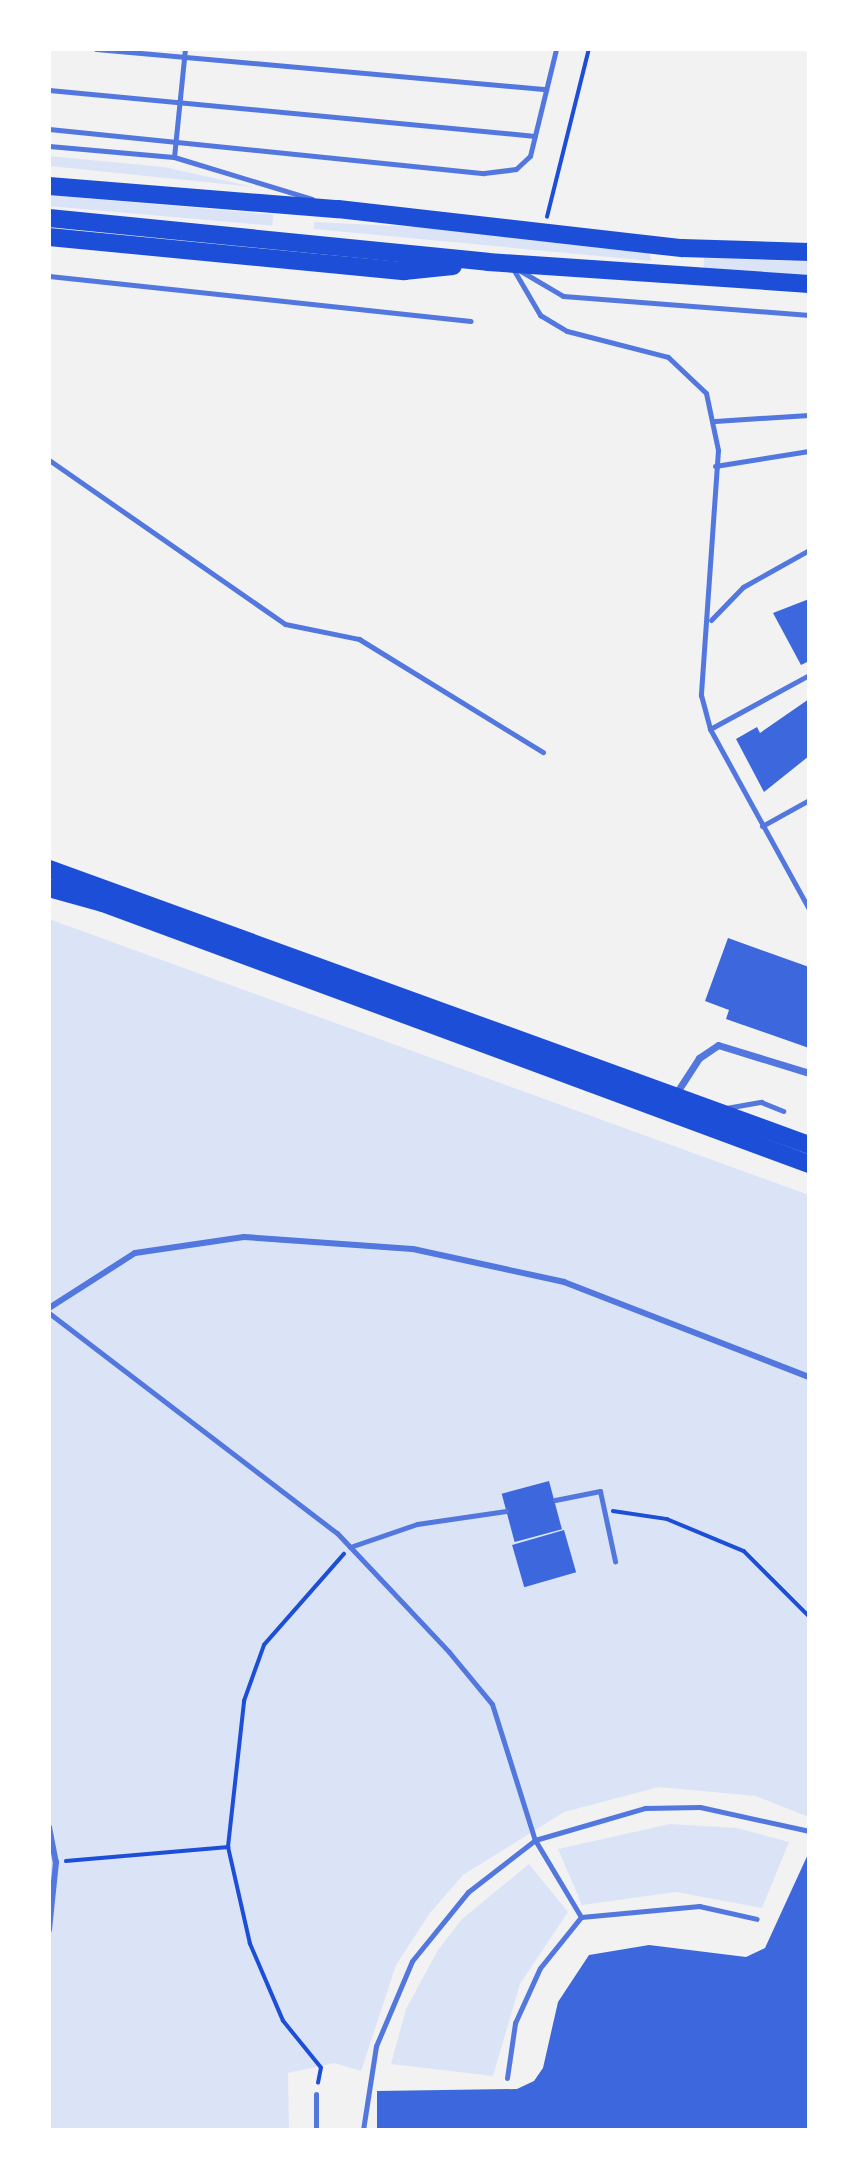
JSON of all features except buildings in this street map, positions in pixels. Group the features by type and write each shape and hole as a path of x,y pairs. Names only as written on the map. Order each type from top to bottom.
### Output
{"main road":[{"path":"49,186 284,209 338,209 682,247 809,252"},
{"path":"280,241 284,209"},
{"path":"49,218 511,264 681,278 809,284"},
{"path":"49,237 404,271 488,262"},
{"path":"681,278 682,247"},
{"path":"49,869 809,1145"},
{"path":"49,888 116,907 809,1164"}],"street":[{"path":"675,1095 699,1058 718,1045 809,1073"},
{"path":"49,1311 135,1253 244,1237 413,1249 564,1282 809,1377"},
{"path":"49,1827 56,1862 49,1930"}],"lane":[{"path":"96,49 547,89"},
{"path":"174,157 185,49"},
{"path":"49,129 484,173 525,165 535,136 556,49"},
{"path":"49,90 535,136"},
{"path":"49,146 174,157 338,209"},
{"path":"511,264 563,296 809,315"},
{"path":"511,264 540,315 567,331 668,357 693,375 715,421 711,620 700,655 710,729 809,909"},
{"path":"49,276 471,321"},
{"path":"715,421 809,415"},
{"path":"715,466 809,451"},
{"path":"49,460 285,625 359,639 543,752"},
{"path":"711,620 743,587 809,550"},
{"path":"710,729 809,676"},
{"path":"762,826 809,800"},
{"path":"716,1111 761,1102 782,1111"},
{"path":"49,1311 212,1432 350,1547 492,1704 535,1840 581,1917"},
{"path":"555,1500 600,1491 615,1561"},
{"path":"350,1547 417,1524 506,1511"},
{"path":"363,2130 376,2046 412,1961 468,1892 535,1840 645,1808 700,1807 809,1830"},
{"path":"507,2078 516,2023 540,1968 581,1917 699,1906 757,1919"},
{"path":"316,2094 316,2130"}],"path":[{"path":"546,223 557,166 589,49"},
{"path":"604,1509 667,1519 744,1551 809,1616"},
{"path":"316,2094 321,2068 283,2021 250,1944 228,1847 244,1701 264,1645 350,1547"},
{"path":"56,1862 228,1847"}],"shaded area":[{"path":"49,156 164,167 254,187 49,166"},
{"path":"49,195 273,215 272,226 49,206"},
{"path":"314,222 479,230 649,249 651,261 314,229"},
{"path":"704,258 809,262 808,275 704,271"},
{"path":"49,919 809,1195 809,1817 756,1796 659,1787 564,1812 463,1875 430,1913 396,1965 361,2071 334,2063 288,2073 289,2130 49,2130"},
{"path":"670,1824 737,1828 789,1842 762,1908 676,1892 582,1905 558,1849"},
{"path":"529,1864 568,1912 520,1984 493,2076 391,2064 406,2009 438,1950 462,1919"}]}
